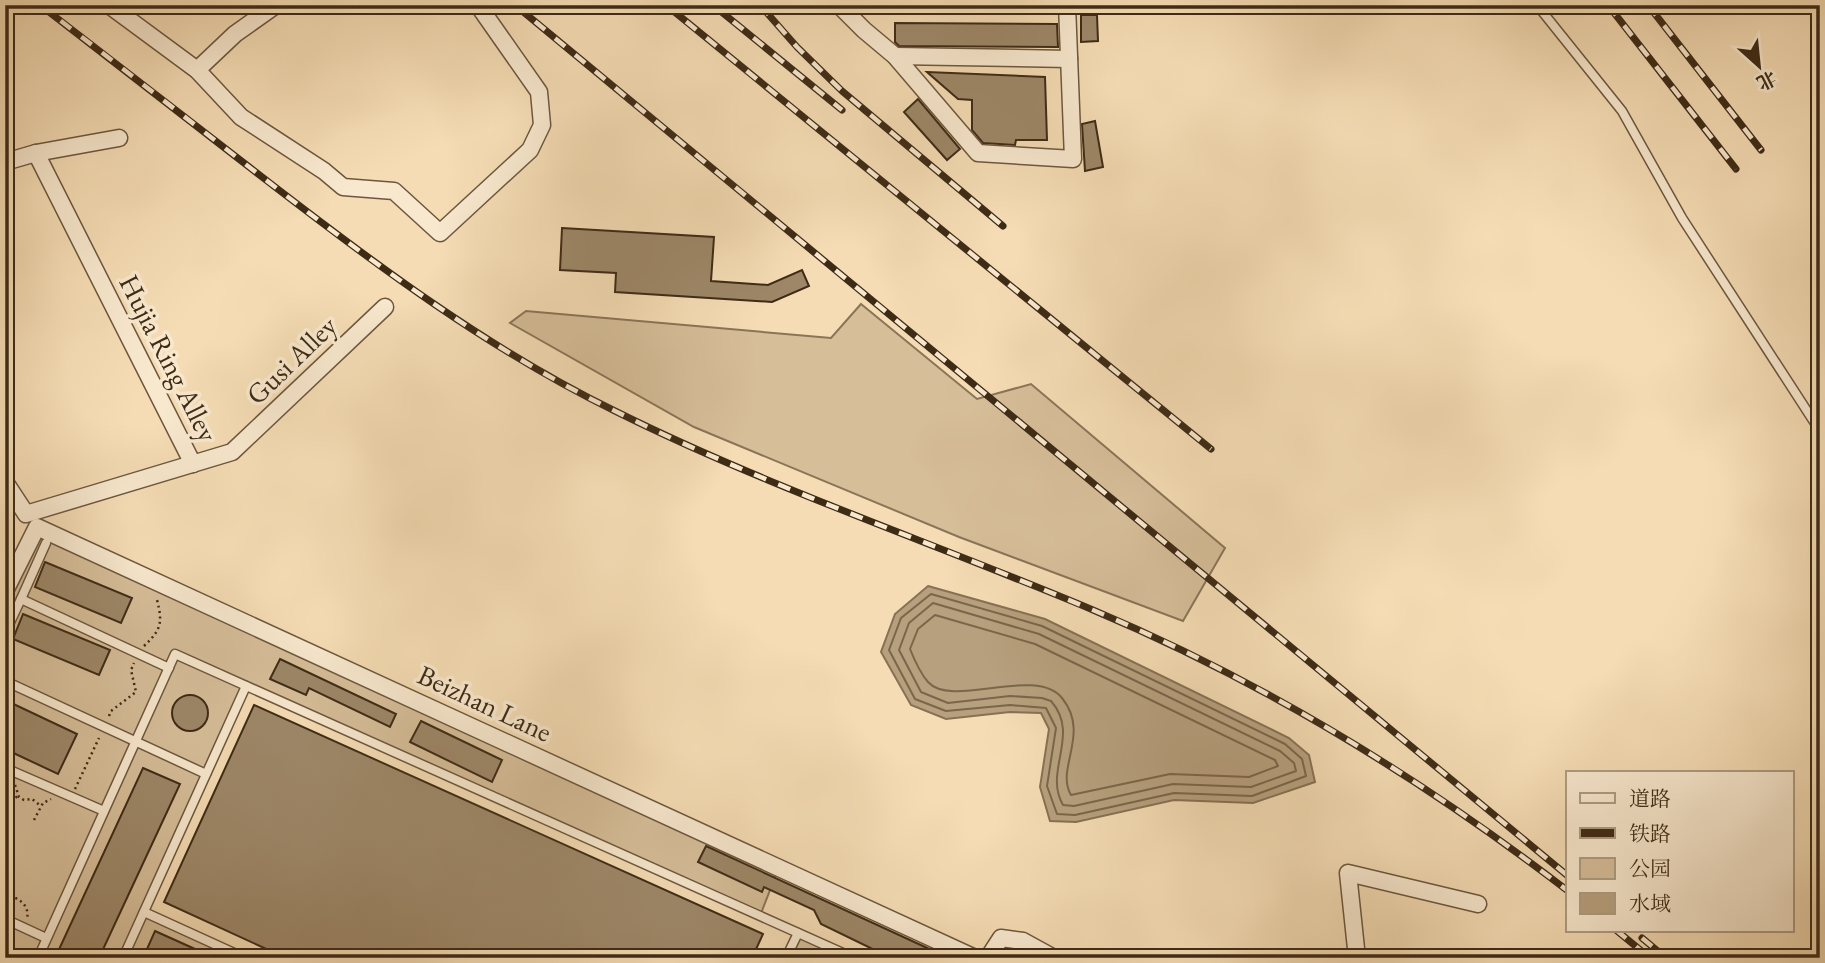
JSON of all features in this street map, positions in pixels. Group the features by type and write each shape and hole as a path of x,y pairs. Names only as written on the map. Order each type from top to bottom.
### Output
{"street":[{"path":"109,5 197,70 241,117 324,171 343,187 394,191 440,233 530,150 542,125 539,92 478,5"},
{"path":"197,70 234,33 276,5"},
{"path":"839,5 895,57 978,153 1073,159 1067,5"},
{"path":"1056,5 1075,5"},
{"path":"895,57 1069,59"},
{"path":"5,162 36,153 119,138"},
{"name":"Hujia Ring Alley","path":"5,482 26,514 193,464 36,153"},
{"name":"Gusi Alley","path":"193,464 232,452 385,307"},
{"name":"Beizhan Lane","path":"5,591 37,527 975,958"},
{"path":"1357,958 1348,873 1478,904"},
{"path":"988,958 1001,938 1023,941 1054,958"}],"lane":[{"path":"1537,5 1622,111 1682,218 1820,431"},
{"path":"5,633 46,543"},
{"path":"21,599 169,668"},
{"path":"38,958 175,654 855,958"},
{"path":"5,681 206,774"},
{"path":"123,958 246,686"},
{"path":"5,768 104,811"},
{"path":"144,912 245,958"},
{"path":"5,919 46,938"},
{"path":"786,958 798,933"}],"path":[{"path":"71,797 111,711 136,692 131,670 137,653 158,633 161,615 152,580"},
{"path":"10,777 15,783 18,796 24,800 32,799 41,806"},
{"path":"34,820 41,806 58,791"},
{"path":"5,816 12,800 18,796"},
{"path":"5,894 23,902 29,912 26,929"}],"green space":[{"path":"861,304 977,399 1031,384 1225,548 1183,621 959,537 694,427 510,323 526,311 831,338"},
{"path":"37,527 779,867 760,916 246,686 144,912 245,958 5,958 5,591"},
{"path":"798,933 854,958 786,958"}],"water":[{"path":"928,586 1045,619 1289,738 1309,755 1315,782 1253,803 1174,800 1076,822 1050,821 1040,787 1049,729 1041,713 1010,712 946,719 911,705 881,652 895,614"}],"building":[{"path":"1081,15 1097,15 1098,41 1081,42"},
{"path":"895,23 1057,24 1058,47 899,46 895,42"},
{"path":"927,72 1045,77 1047,140 1016,140 1015,145 983,143 972,130 972,100 958,99"},
{"path":"918,99 960,149 947,160 904,112"},
{"path":"1095,121 1103,167 1085,171 1082,124"},
{"path":"562,228 714,237 711,281 768,285 802,270 809,286 772,302 615,292 616,273 560,270"},
{"path":"45,562 132,598 121,623 35,587"},
{"path":"23,614 110,650 99,675 13,639"},
{"path":"280,659 396,714 390,727 309,688 306,695 270,679"},
{"path":"190,695 203,700 208,713 203,726 190,731 177,726 172,713 177,700"},
{"path":"5,700 77,734 58,774 5,749"},
{"path":"254,705 763,934 752,958 286,958 164,902"},
{"path":"421,721 502,760 492,782 410,742"},
{"path":"143,768 180,784 99,958 55,958"},
{"path":"706,846 949,958 891,958 821,924 814,910 764,887 762,892 698,862"},
{"path":"155,931 215,958 143,958"}],"railway":[{"path":"40,5 349,243 479,334 523,361 615,411 674,439 792,490 1093,610 1219,668 1340,735 1398,771 1566,890"},
{"path":"515,5 1566,874"},
{"path":"666,5 1211,449"},
{"path":"713,5 842,110"},
{"path":"760,5 797,47 842,91 1003,226"},
{"path":"1608,5 1736,169"},
{"path":"1648,5 1761,150"},
{"path":"1618,932 1650,958"},
{"path":"1642,938 1666,958"}]}
